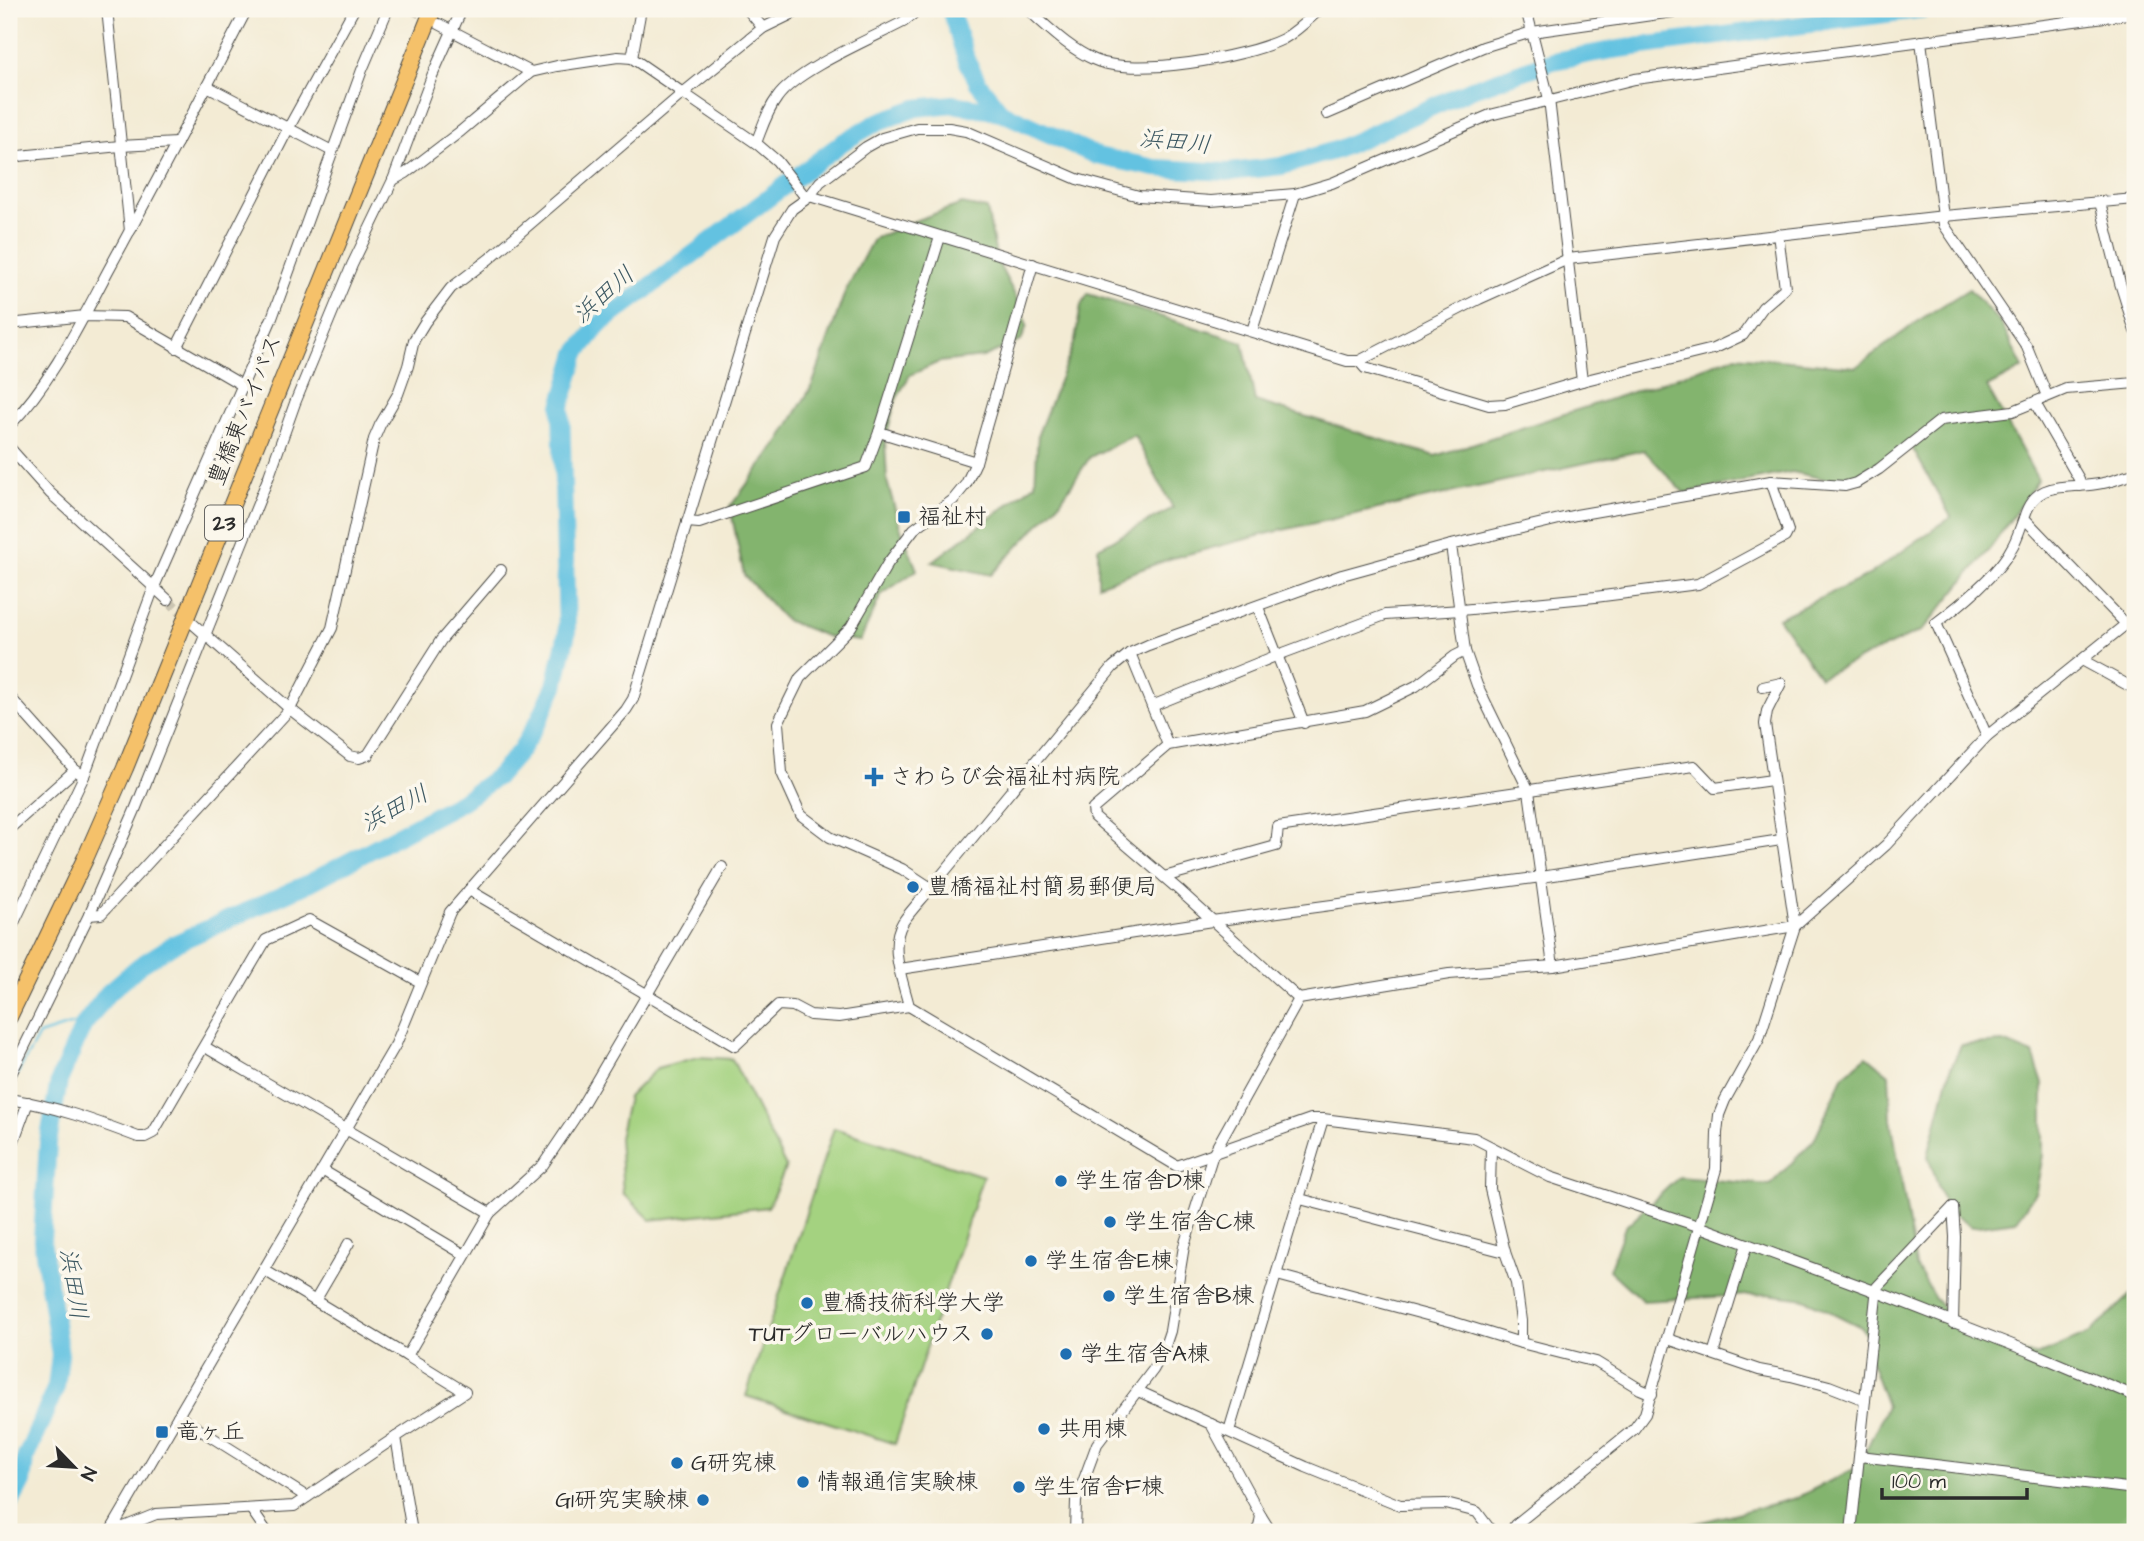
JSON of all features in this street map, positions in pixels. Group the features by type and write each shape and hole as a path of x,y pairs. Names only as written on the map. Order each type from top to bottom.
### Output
{"highway":[{"name":"豊橋東バイパス","path":"9,1017 85,859 125,768 432,16"}],"street":[{"path":"107,9 130,230"},
{"path":"9,426 46,379 85,316 247,9"},
{"path":"176,348 288,129 354,9"},
{"path":"9,933 80,773 154,587 272,318 362,70 388,9"},
{"path":"9,1078 89,915 135,810 269,476 295,403 352,265 393,180 432,76 462,9"},
{"path":"632,58 641,9"},
{"path":"747,9 763,28"},
{"path":"89,915 101,914 290,709 332,628 374,439 398,394 414,341 451,288 763,28 803,9"},
{"path":"756,143 777,97 798,76 904,22 915,9"},
{"path":"1027,9 1070,47 1097,61 1122,68 1233,56 1281,40 1296,31 1320,9"},
{"path":"1526,9 1549,96 1582,381"},
{"path":"1327,114 1483,47 1532,34 1694,9"},
{"path":"112,1529 396,1044 450,912 626,710 632,699 775,236 792,209 806,195 866,147 882,138 917,128 949,128 966,131 1077,179 1139,196 1211,201 1294,194 1332,183 1490,115 1549,96 1636,79 2135,13"},
{"path":"432,16 452,31 531,72"},
{"path":"1921,41 1944,225 2027,347 2047,396"},
{"path":"393,180 450,139 531,72 618,57 632,58 756,143 777,161 806,195 1347,361 1359,361 1479,299 1568,259 1944,216 2135,200"},
{"path":"207,86 332,151"},
{"path":"9,157 177,142"},
{"path":"1252,331 1294,194"},
{"path":"2099,202 2135,331"},
{"path":"1359,361 1365,368 1489,405 1505,404 1582,381 1713,349 1743,335 1763,307 1785,288 1778,234"},
{"path":"687,522 699,523 866,467 940,237"},
{"path":"932,888 902,869 831,837 801,814 782,773 778,723 800,678 851,627 888,563 914,529 953,500 966,484 976,461 1033,264"},
{"path":"9,324 85,316 125,317 242,384"},
{"path":"909,1006 896,939 903,922 1113,667 1130,653 1342,575 1576,515 1771,481 1845,486 1856,483 1878,469 1941,420 2012,411 2066,389 2135,383"},
{"path":"2035,403 2080,486"},
{"path":"879,432 976,461"},
{"path":"9,447 50,493 168,600"},
{"path":"1987,736 1936,623 1954,610 1998,567 2011,550 2026,512 2043,491 2055,486 2104,483 2135,474"},
{"path":"1152,706 1385,615 1595,597 1698,584 1785,537 1788,531 1771,481"},
{"path":"2024,518 2126,624"},
{"path":"1451,545 1465,651 1477,685 1529,790 1553,966"},
{"path":"192,623 290,709 350,755 359,758 368,755 441,640 501,570"},
{"path":"1258,607 1304,723"},
{"path":"1299,999 1449,974 1553,966 1795,926 1885,845 1987,736 2135,617"},
{"path":"1299,999 1094,817 1093,809 1168,745 1365,711 1416,686 1465,651"},
{"path":"1130,653 1168,745"},
{"path":"2082,660 2135,689"},
{"path":"1511,1532 1515,1525 1634,1429 1645,1414 1716,1170 1719,1115 1759,1039 1795,926 1765,724 1767,711 1781,683 1763,687"},
{"path":"9,696 80,773"},
{"path":"1164,877 1276,846 1278,827 1693,766 1715,788 1772,780"},
{"path":"9,829 80,773"},
{"path":"900,969 1212,921 1542,877 1781,840"},
{"path":"407,1356 490,1213 543,1165 574,1119 722,867"},
{"path":"469,890 735,1046 778,1005 793,1006 810,1015 839,1017 909,1006 1177,1166 1311,1119 1474,1138 1550,1177 1701,1227 1877,1292 2135,1396"},
{"path":"9,1099 74,1114 138,1137 153,1133 266,940 309,920 420,982"},
{"path":"1075,1532 1076,1501 1097,1444 1138,1391 1167,1342 1184,1246 1213,1154 1299,999"},
{"path":"205,1047 490,1213"},
{"path":"9,1154 33,1103"},
{"path":"1229,1431 1323,1119"},
{"path":"1491,1148 1490,1189 1505,1252 1516,1283 1521,1343"},
{"path":"322,1170 465,1255"},
{"path":"1300,1199 1505,1252"},
{"path":"1851,1532 1877,1287 1953,1207 1953,1323"},
{"path":"315,1301 349,1242"},
{"path":"1713,1354 1747,1244"},
{"path":"112,1529 156,1514 294,1506 465,1392 264,1270"},
{"path":"1277,1275 1597,1362 1652,1394"},
{"path":"1668,1339 1759,1370 1829,1386 1864,1400"},
{"path":"1138,1391 1306,1467 1400,1505 1446,1504 1477,1512 1492,1532"},
{"path":"178,1416 307,1497"},
{"path":"1211,1424 1271,1532"},
{"path":"396,1437 412,1532"},
{"path":"1860,1456 2135,1489"},
{"path":"251,1509 267,1532"},
{"path":"1258,1532 1261,1516"}],"green space":[{"path":"962,204 987,209 997,261 1027,325 1021,341 983,357 939,362 910,375 896,399 885,441 887,481 900,527 917,570 881,595 860,641 828,637 785,620 744,575 730,507 780,440 812,386 845,292 873,239"},
{"path":"1969,289 2002,325 2023,368 1987,387 2038,480 1992,546 1923,630 1820,677 1778,618 1866,577 1951,517 1910,444 1848,484 1792,472 1684,493 1644,450 1274,532 1172,558 1098,585 1098,548 1173,508 1134,435 1090,457 1060,502 991,575 932,562 1035,484 1038,434 1075,341 1081,305 1088,294 1243,342 1255,401 1435,456 1735,356 1856,367 1921,319"},
{"path":"2003,1042 2033,1054 2043,1084 2043,1155 2036,1191 2016,1221 1971,1227 1946,1209 1928,1156 1950,1070 1961,1045"},
{"path":"1867,1056 1889,1074 1891,1119 1916,1266 1935,1299 1977,1341 2036,1356 2090,1333 2135,1291 2135,1522 2085,1526 2066,1532 1662,1532 1796,1498 1858,1467 1887,1406 1870,1359 1871,1342 1861,1327 1805,1299 1767,1294 1643,1301 1609,1270 1625,1227 1679,1177 1770,1185 1814,1140 1844,1075"},
{"path":"698,1057 732,1059 786,1167 768,1207 651,1220 623,1193 619,1138 628,1097 657,1068"},
{"path":"834,1128 983,1176 895,1444 746,1396"}],"waterway":[{"path":"950,9 966,58 978,83 1001,112"},
{"name":"浜田川","path":"9,1506 22,1482 25,1459 56,1387 60,1355 42,1240 48,1143 59,1081 83,1026 108,993 139,966 174,944 309,883 464,800 498,776 520,751 555,686 567,633 561,406 577,353 600,324 843,142 878,122 916,108 953,104 1001,112 1097,156 1155,168 1229,172 1282,166 1336,150 1472,89 1553,61 1612,50 1924,9"},
{"path":"9,1089 39,1035 73,1024 83,1026"}],"tunnel":[{"path":"411,9 432,20"},
{"path":"168,600 188,619"}],"place":[{"name":"福祉村","path":"904,517"},
{"name":"さわらび会福祉村病院","path":"874,777"},
{"name":"豊橋福祉村簡易郵便局","path":"913,887"},
{"name":"学生宿舎D棟","path":"1061,1181"},
{"name":"学生宿舎C棟","path":"1110,1222"},
{"name":"学生宿舎E棟","path":"1031,1261"},
{"name":"学生宿舎B棟","path":"1109,1296"},
{"name":"豊橋技術科学大学","path":"807,1303"},
{"name":"TUTグローバルハウス","path":"987,1334"},
{"name":"学生宿舎A棟","path":"1066,1354"},
{"name":"共用棟","path":"1044,1429"},
{"name":"竜ヶ丘","path":"162,1432"},
{"name":"G研究棟","path":"677,1463"},
{"name":"情報通信実験棟","path":"803,1482"},
{"name":"学生宿舎F棟","path":"1019,1487"},
{"name":"G1研究実験棟","path":"703,1500"}]}
